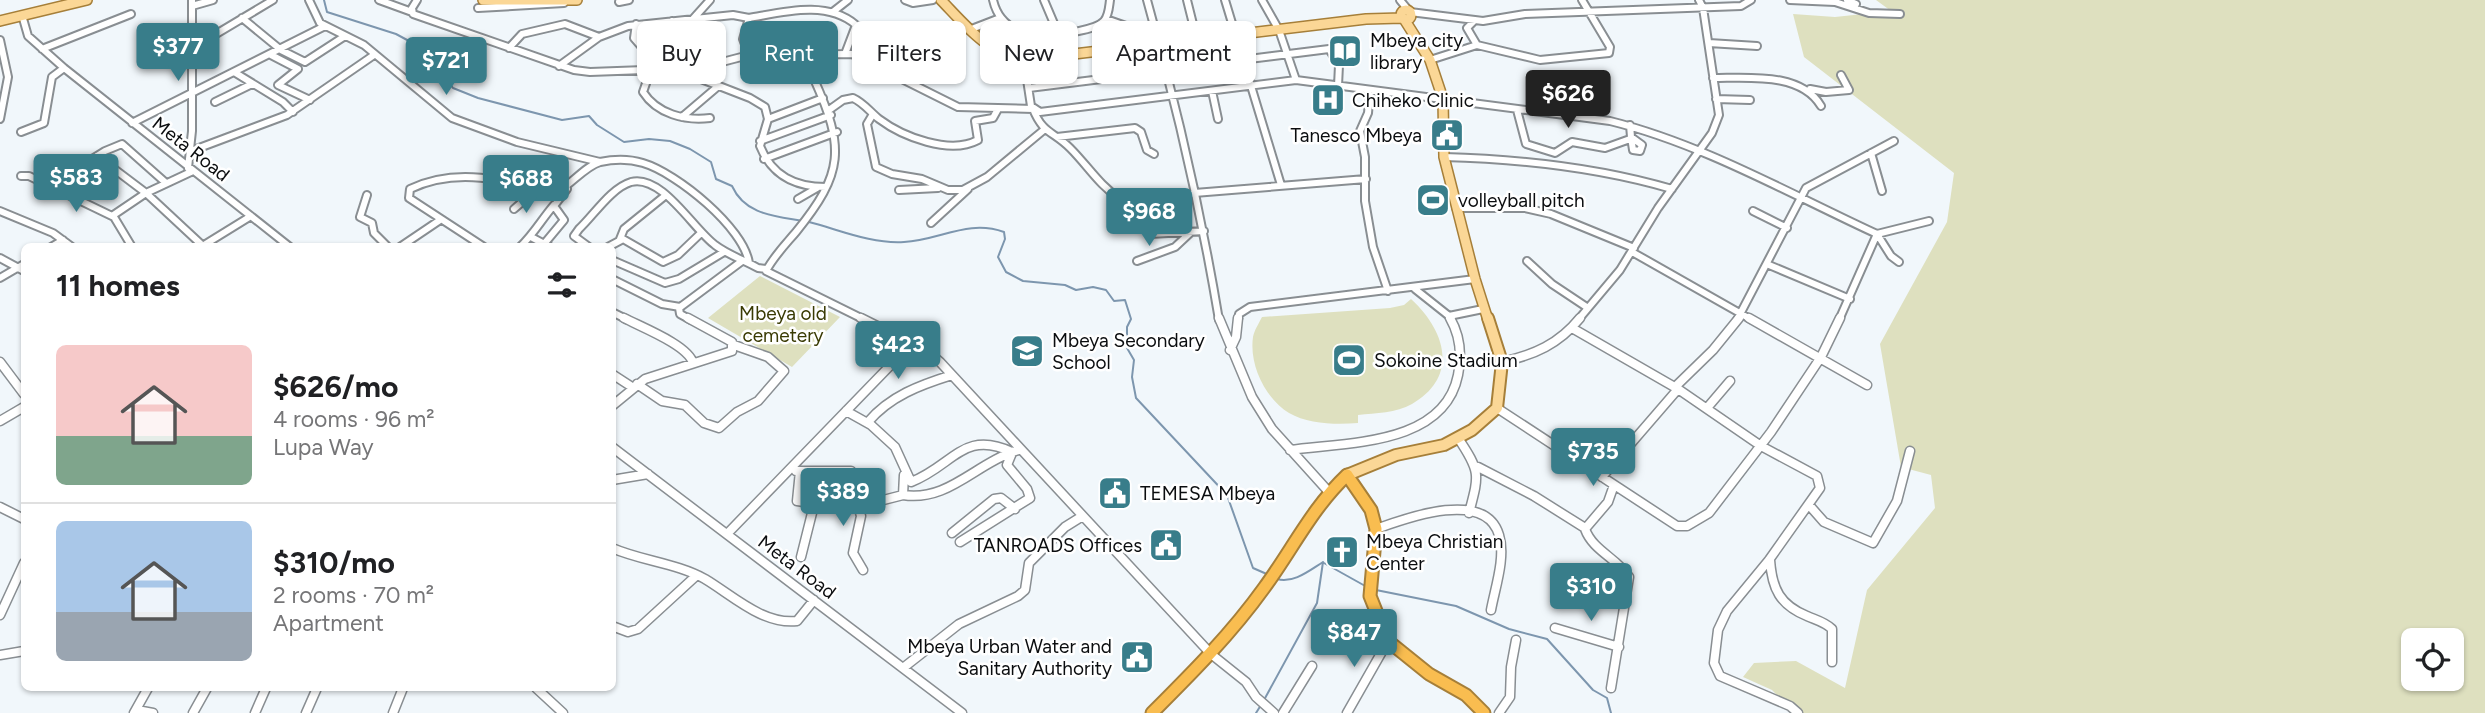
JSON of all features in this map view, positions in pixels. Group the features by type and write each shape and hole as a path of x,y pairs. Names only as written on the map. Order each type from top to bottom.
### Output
{"highway":[{"path":"1152,713 1211,654 1263,589 1328,491 1347,475 1371,510 1376,529 1370,591 1388,641 1429,674 1466,695 1484,713"}],"main road":[{"path":"0,21 87,0"},
{"path":"481,4 577,0"},
{"path":"941,0 980,39"},
{"path":"1256,33 1407,16 1430,60 1443,99 1444,157 1483,309 1502,362 1497,408 1458,438 1444,445 1396,455 1347,475"}],"street":[{"path":"112,216 146,193 191,169 192,3 213,0"},
{"path":"163,48 172,52 191,51 274,0"},
{"path":"309,0 316,19 364,45 395,68 430,102 459,121 517,142 600,162 630,161 664,172 680,181 747,250 745,262 680,307 662,304 616,281"},
{"path":"379,0 559,66 590,72 637,70"},
{"path":"412,12 417,0"},
{"path":"619,2 629,0"},
{"path":"692,20 710,0"},
{"path":"834,11 848,0"},
{"path":"905,0 913,4 933,0"},
{"path":"993,0 1000,18 1005,21"},
{"path":"1044,0 1053,21"},
{"path":"1078,30 1097,27 1106,19 1110,0"},
{"path":"1147,0 1153,21"},
{"path":"1187,0 1192,21"},
{"path":"1225,0 1230,21"},
{"path":"1262,0 1279,30 1296,80"},
{"path":"1430,60 1477,45 1534,59 1609,53 1610,47 1582,0"},
{"path":"1502,362 1530,356 1551,345 1572,328 1620,271 1697,151 1712,133 1719,118 1709,43 1699,0"},
{"path":"1728,0 1733,6"},
{"path":"1401,1 1407,16 1423,12 1475,20 1587,11 1733,6 1745,5 1751,0"},
{"path":"1790,0 1835,2 1869,13 1900,14"},
{"path":"1847,0 1856,4"},
{"path":"672,21 733,15 749,18 808,7 834,11 850,18 856,25 845,54"},
{"path":"42,49 131,13"},
{"name":"Meta Road","path":"22,15 28,36 42,49 285,243"},
{"path":"1454,17 1477,45"},
{"path":"243,18 281,50 306,62 345,36"},
{"path":"970,30 1000,18"},
{"path":"1106,19 1112,21"},
{"path":"1468,32 1467,26 1475,20"},
{"path":"509,48 522,34 565,24 599,37"},
{"path":"559,66 599,37 636,24 634,38 637,41"},
{"path":"132,123 325,26"},
{"path":"0,40 8,77 0,119"},
{"path":"1709,43 1757,46"},
{"path":"1256,58 1330,50 1339,65 1338,86"},
{"path":"838,54 865,60 951,105 1048,112 1249,84 1281,185"},
{"path":"271,55 298,69 278,85 310,100"},
{"path":"191,151 293,112 374,55"},
{"path":"21,132 44,123 52,78 64,68"},
{"path":"234,72 283,102 293,112"},
{"path":"1713,78 1790,83 1826,92 1849,90 1841,75"},
{"path":"1256,83 1296,80 1630,125 1697,151 1877,234 1891,256 1899,262"},
{"path":"1029,88 1092,81"},
{"path":"215,102 252,84"},
{"path":"645,84 645,98 682,117 694,120 710,118"},
{"path":"709,84 757,101 765,107 768,120 760,141 764,159 769,167 804,187 826,187"},
{"path":"766,269 809,215 826,187 838,148 837,132 818,84"},
{"path":"1028,84 1033,110 1043,128 1069,147 1103,188 1117,198 1195,195 1366,179"},
{"path":"1170,84 1204,231 1219,321 1230,350 1252,397 1290,450 1328,491"},
{"path":"682,117 716,88"},
{"path":"1806,88 1816,95 1821,106"},
{"path":"1212,91 1218,119"},
{"path":"1370,91 1368,113 1360,131 1366,147 1366,204 1379,268 1388,291"},
{"path":"768,120 823,98"},
{"path":"760,141 830,112 848,98 920,139 967,146 978,140 975,121 993,118 998,108"},
{"path":"1716,99 1750,100"},
{"path":"1517,110 1527,145 1555,153 1572,142 1605,148 1630,137 1630,125"},
{"path":"930,223 1043,128 1048,112"},
{"path":"873,114 867,124 876,167 945,188"},
{"path":"1057,137 1135,128 1141,132 1147,150 1154,153"},
{"path":"764,159 837,132"},
{"path":"1602,477 1743,313 1810,184 1894,141"},
{"path":"49,186 97,156 124,145 166,183"},
{"path":"1871,153 1882,191"},
{"path":"97,156 146,193 159,208 200,243"},
{"path":"1444,157 1553,162 1617,174 1672,189"},
{"path":"524,243 568,188 600,162"},
{"path":"477,243 410,198 410,189 433,177 455,175 509,182 552,195 568,188"},
{"path":"21,176 29,176 112,216 129,243"},
{"path":"582,243 576,240 575,234 628,183 642,181 666,195 701,233 724,251 761,270 766,269 780,279 928,351 952,375 1016,451 1211,654 1246,682 1256,697 1274,713"},
{"path":"497,195 509,182"},
{"path":"899,190 919,190 933,186 955,191 969,188"},
{"path":"798,199 818,187"},
{"path":"514,209 537,189"},
{"path":"368,195 360,217 372,223 374,233 384,243"},
{"path":"548,243 564,220 554,206 552,195"},
{"path":"614,243 620,239 624,229 666,195"},
{"path":"1145,198 1150,234 1204,231"},
{"path":"1456,208 1525,208 1551,214 1633,250 1867,385"},
{"path":"0,211 54,233 67,243"},
{"path":"1753,211 1787,228"},
{"path":"209,243 251,215"},
{"path":"406,243 440,220"},
{"path":"1877,234 1929,221"},
{"path":"1137,261 1175,247 1192,232"},
{"path":"620,239 663,262 678,255 701,233"},
{"path":"1497,408 1677,526 1685,527 1709,513 1761,446 1821,357 1850,299 1877,234"},
{"path":"531,237 543,243"},
{"path":"58,243 63,240"},
{"path":"616,262 665,283 679,279 724,251"},
{"path":"0,258 21,266"},
{"path":"1527,261 1552,284 1588,308"},
{"path":"1769,265 1850,299"},
{"path":"0,278 21,268"},
{"path":"1230,350 1236,337 1239,314 1250,307 1475,279"},
{"path":"1290,450 1397,434 1415,427 1441,409 1454,391 1460,366 1460,337 1449,316 1415,288"},
{"path":"616,376 662,401 685,405 704,424 722,427 731,416 758,401 784,371 780,365 758,353 734,345 680,314 680,307"},
{"path":"1449,316 1483,309"},
{"path":"616,314 683,350 691,356 693,363"},
{"path":"1572,328 1676,388 1761,446 1817,476 1820,488 1809,505 1770,559 1727,611 1718,630 1714,666 1720,676 1790,706 1798,713"},
{"path":"727,534 912,343"},
{"path":"616,402 634,386 652,376 729,353 734,345"},
{"path":"0,362 21,390"},
{"path":"868,422 878,410 914,387 952,375"},
{"path":"1707,408 1730,381"},
{"path":"0,421 21,409"},
{"path":"846,411 879,430 903,459 903,495"},
{"path":"1458,438 1478,467 1585,527 1588,538 1624,568 1629,577 1611,688"},
{"path":"904,475 910,481 915,481 980,441 1016,451"},
{"name":"Meta Road","path":"616,450 962,713"},
{"path":"800,471 796,500 814,505 856,507 903,495 919,497 943,492 992,458 1016,451"},
{"path":"960,542 1030,497 1007,465 1016,451"},
{"path":"1809,505 1824,522 1873,543 1898,501 1910,451"},
{"path":"1469,513 1479,476 1478,467"},
{"path":"788,470 850,471"},
{"path":"616,479 648,474"},
{"path":"1585,527 1608,502 1614,485"},
{"path":"952,533 998,498 1015,509"},
{"path":"801,557 814,505"},
{"path":"0,506 21,517"},
{"path":"856,507 861,516 853,553 863,570"},
{"path":"1376,529 1439,509 1469,513 1494,525 1500,538 1491,610"},
{"path":"903,668 959,624 1025,590 1029,563 1047,547 1060,528 1081,517"},
{"path":"616,550 630,558 657,561 697,575 728,595 785,622 797,621 814,600"},
{"path":"1770,559 1773,590 1780,600 1789,608 1826,623 1832,629 1832,662"},
{"path":"0,615 21,570"},
{"path":"616,628 628,632 638,629 697,575"},
{"path":"1555,628 1619,647"},
{"path":"1500,713 1506,708 1513,694 1511,669 1516,655 1516,640"},
{"path":"1348,713 1388,641"},
{"path":"0,656 21,652"},
{"path":"1283,713 1311,666"},
{"path":"146,691 136,711 153,713"},
{"path":"193,713 204,691"},
{"path":"255,713 265,691"},
{"path":"306,713 316,691"},
{"path":"393,713 402,691"},
{"path":"539,691 563,713"}],"green space":[{"path":"1876,0 2485,0 2485,713 1794,713 1772,690 1743,677 1754,663 1796,661 1845,688 1867,590 1935,508 1931,475 1901,467 1880,344 1947,222 1954,173 1804,57 1793,14 1835,17 1891,11"},
{"name":"Mbeya old cemetery","path":"760,276 840,317 792,367 708,318"},
{"name":"Sokoine Stadium","path":"1411,299 1432,325 1439,338 1442,353 1442,367 1437,380 1427,393 1412,404 1393,411 1358,415 1358,423 1322,423 1289,413 1280,407 1260,380 1252,348 1262,317 1390,308 1404,305"}],"waterway":[{"path":"324,0 327,12 396,34 422,48 453,88 478,98 562,120 589,116 597,125 624,142 649,139 670,141 711,162 716,179 732,186 738,196 753,209 803,221"},
{"path":"809,222 868,239 892,242 917,240 966,229 1004,232 1005,239 998,257 1006,272 1023,281 1065,285 1076,290 1093,287 1106,290 1114,301 1125,300 1131,319 1127,327 1127,348 1134,360 1132,377 1136,398 1227,495 1253,568 1269,575"},
{"path":"1264,700 1317,603 1323,562 1295,578 1277,579"},
{"path":"1324,563 1367,587"},
{"path":"1376,590 1456,606 1509,629 1547,639 1593,690 1607,698 1611,713"},
{"path":"1256,713 1261,705"}],"place":[{"name":"Mbeya city library","path":"1345,51"},
{"name":"Chiheko Clinic","path":"1328,100"},
{"name":"Tanesco Mbeya","path":"1447,135"},
{"name":"volleyball pitch","path":"1433,200"},
{"name":"Mbeya Secondary School","path":"1027,351"},
{"name":"Sokoine Stadium","path":"1349,360"},
{"name":"TEMESA Mbeya","path":"1115,493"},
{"name":"TANROADS Offices","path":"1166,545"},
{"name":"Mbeya Christian Center","path":"1342,552"},
{"name":"Mbeya Urban Water and Sanitary Authority","path":"1137,657"}]}
